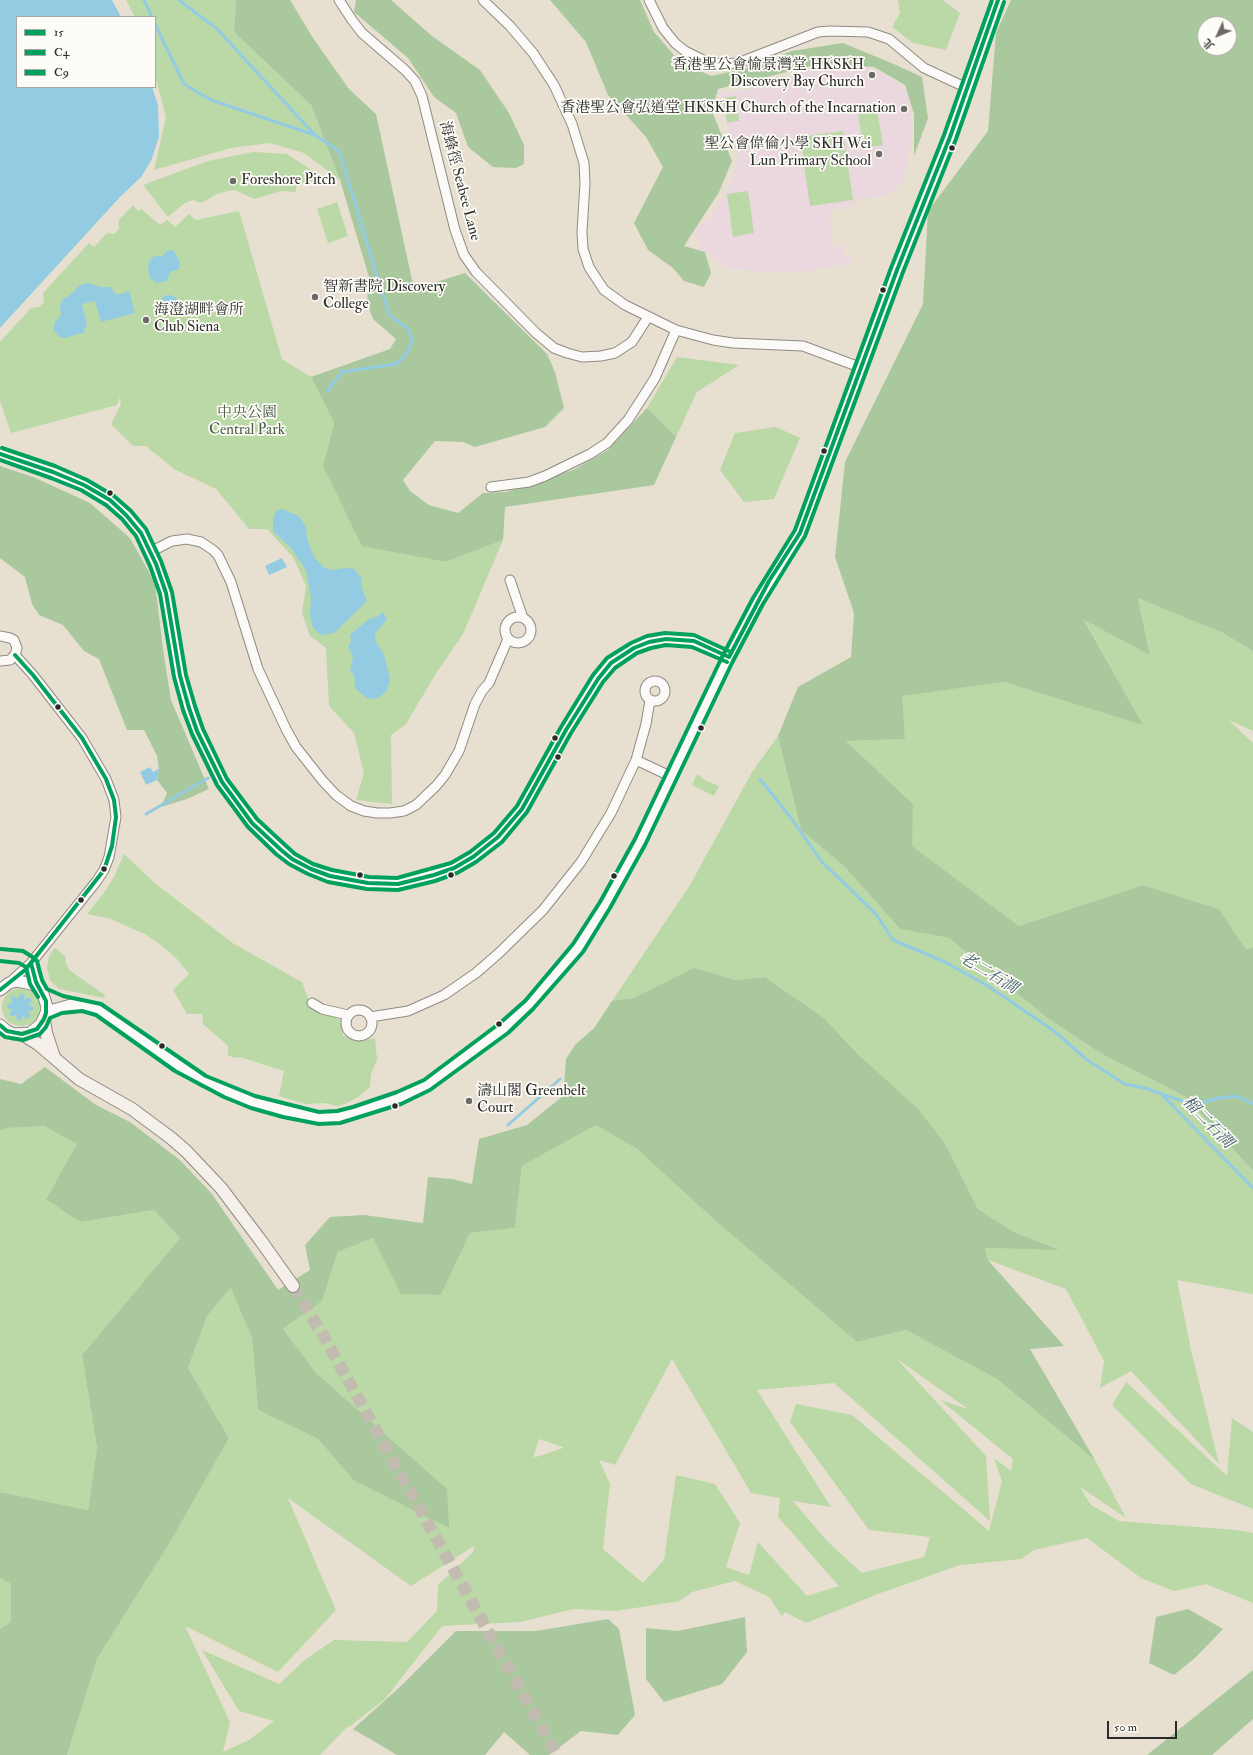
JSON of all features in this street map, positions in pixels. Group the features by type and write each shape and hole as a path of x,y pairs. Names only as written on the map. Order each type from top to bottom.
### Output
{"main road":[{"path":"45,1016 49,1047 55,1058"},
{"path":"22,1034 38,1044 79,1079 132,1109 186,1151 221,1188 261,1240 293,1286"}],"street":[{"name":"海蜂徑 Seabee Lane","path":"339,0 362,33 405,70 415,81 423,100 455,230 464,255 476,272 536,333 554,348 567,354 582,357 601,356 615,353 632,342 648,317"},
{"path":"483,0 510,26 533,53 554,85 572,124 584,163 585,183 582,240 589,267 598,282 610,295 648,317 676,330 713,340 733,343 803,346 862,368"},
{"path":"649,0 663,28 675,43 685,51 705,61 722,64 738,63 818,32 868,32 889,39 924,68 967,88"},
{"path":"0,1025 7,1031 14,1034 22,1034 36,1029 45,1016 57,1008 71,1005 83,1005 98,1009 179,1066 203,1081 227,1092 272,1108 313,1117 338,1117 399,1098 427,1085 456,1066 504,1028 529,1005 578,948 603,908 640,842 729,657 769,581 800,533 900,263 943,156 998,0"},
{"path":"491,487 529,482 545,476 590,454 606,443 628,420 655,378 676,330"},
{"path":"0,454 53,472 84,485 110,500 126,515 141,534 156,564 166,593 180,676 189,708 197,731 222,782 252,823 284,852 311,869 330,876 368,883 398,884 418,880 454,868 473,857 498,837 522,809 569,724 598,679 611,663 634,648 649,642 666,639 694,641 729,657"},
{"path":"150,552 172,541 187,539 201,542 218,555 231,582 258,669 296,747 336,795 351,806 364,811 377,813 404,811 416,805 436,786 445,775 459,751 475,704 482,691 489,683 508,640"},
{"path":"510,580 522,618"},
{"path":"515,617 522,618 529,623 531,632 530,636 524,642 520,643 508,640 504,632 506,624 515,617"},
{"path":"0,636 7,636 14,640 16,648 15,655 6,661 0,661"},
{"path":"4,987 31,963 104,870 112,846 116,817 114,800 106,779 82,738 33,675 15,655"},
{"path":"370,1017 408,1011 444,995 476,973 522,932 563,887 581,862 611,813 636,760 646,724 650,700"},
{"path":"636,760 672,777"},
{"path":"31,963 32,972 46,1001 45,1016"},
{"path":"4,987 17,981 26,982 71,1005"},
{"path":"312,1003 322,1009 348,1016"},
{"path":"360,1010 368,1014 370,1017 370,1029 364,1035 356,1036 349,1032 346,1024 348,1016 355,1011 360,1010"}],"shaded area":[{"path":"835,65 858,65 872,68 891,77 908,94 913,131 905,177 897,186 898,191 889,192 889,195 856,200 856,205 829,211 833,247 844,246 846,258 852,257 852,263 804,272 765,272 724,267 701,249 695,234 698,227 710,218 727,192 738,161 735,146 723,114 720,96 712,89 730,92 773,87 772,84 779,83 806,70"}],"green space":[{"path":"126,0 236,0 234,32 311,105 340,180 304,153 270,143 231,148 154,170 166,117 156,80 156,16 134,16"},
{"path":"236,0 290,0 313,38 349,89 376,114 414,289 465,273 547,354 555,372 564,408 545,427 475,447 463,442 435,441 403,480 410,491 429,505 458,513 483,493 506,492 573,470 608,450 647,408 676,437 654,485 505,507 503,540 446,562 362,546 323,466 334,423 311,377 390,349 396,339 373,319 367,302 369,277 340,180 311,105 234,32"},
{"path":"356,0 391,0 432,36 480,70 509,113 524,145 524,164 516,168 493,167 468,147 456,113 434,97 408,58 354,12"},
{"path":"550,0 640,0 654,32 680,62 711,76 744,69 792,51 843,43 896,65 922,77 928,118 914,156 914,114 905,85 874,67 832,64 807,67 718,89 712,111 732,161 719,192 684,246 705,252 711,273 704,287 684,281 673,268 648,250 634,223 663,167 646,137 608,95 586,42"},
{"path":"898,0 943,0 960,13 946,50 913,43 892,27 900,13"},
{"path":"1011,0 1253,0 1253,651 1223,633 1138,598 1150,655 1084,620 1143,725 1004,682 902,696 905,739 846,741 913,804 912,846 1019,926 1143,885 1219,909 1246,949 1253,947 1253,1171 1186,1097 1100,1053 1046,1017 949,938 900,929 845,867 801,830 778,736 798,687 851,657 854,613 835,557 845,462 923,304 928,211 988,131 996,33"},
{"path":"736,96 739,121 727,123 723,98"},
{"path":"877,110 883,145 863,148 858,112"},
{"path":"843,131 853,200 810,206 800,137"},
{"name":"Foreshore Pitch","path":"253,152 287,154 324,178 296,186 296,192 282,191 254,199 235,190 228,191 217,194 201,203 193,200 185,203 168,217 143,185 208,161"},
{"path":"748,191 754,233 733,237 727,194"},
{"path":"337,202 348,236 328,243 317,209"},
{"name":"中央公園 Central Park","path":"133,205 138,211 141,209 160,225 167,220 175,227 189,214 196,220 239,211 282,359 311,377 334,423 323,466 413,555 446,562 503,540 463,634 437,672 406,724 391,735 392,804 356,800 364,773 354,733 329,706 326,648 310,636 302,613 306,586 293,557 267,529 249,529 216,489 174,469 146,446 133,446 111,424 121,404 120,397 117,405 11,433 0,401 0,342 31,308 39,307 44,302 43,293 89,243 94,247 107,233 114,234 119,229 119,220"},
{"path":"677,357 739,365 697,392 676,437 647,408"},
{"path":"776,427 800,438 774,499 744,502 720,470 735,433"},
{"path":"0,466 33,477 90,503 130,538 155,583 171,700 209,789 187,799 161,807 167,793 157,780 159,769 157,756 144,730 127,730 99,659 84,651 63,625 39,615 32,604 25,577 0,558"},
{"path":"1138,597 1223,633 1253,651 1253,731 1229,720 1253,743 1253,947 1246,949 1219,909 1143,885 1019,926 911,846 913,804 846,741 905,739 901,696 1004,682 1142,724 1084,619 1150,654"},
{"path":"778,736 801,830 845,867 900,929 949,938 1046,1017 1100,1053 1186,1097 1253,1171 1253,1294 1177,1280 1191,1350 1219,1464 1131,1371 1100,1388 1104,1361 1066,1289 988,1260 985,1248 1060,1249 1014,1232 978,1209 946,1145 824,1018 765,977 735,980 694,969 633,998 612,1001 690,885 752,772"},
{"path":"697,774 706,781 719,786 714,796 692,785"},
{"path":"124,854 156,884 234,944 302,982 312,1009 341,1020 343,1036 362,1041 375,1038 377,1060 371,1074 370,1087 358,1097 345,1104 337,1106 324,1103 305,1104 279,1096 284,1071 240,1057 234,1058 228,1055 228,1046 203,1024 202,1014 187,1014 173,990 189,974 176,958 145,934 108,918 87,914 114,877"},
{"path":"55,948 66,957 65,961 69,970 105,995 104,998 59,989 50,980 47,968 49,956"},
{"path":"694,968 735,980 765,977 824,1018 859,1055 918,1109 946,1145 978,1209 1014,1232 1061,1250 985,1248 988,1260 1064,1346 1030,1349 1095,1460 997,1379 906,1330 857,1342 709,1215 637,1149 596,1125 522,1166 515,1228 470,1233 441,1295 401,1294 373,1238 338,1252 322,1301 283,1329 317,1374 447,1489 449,1528 353,1480 318,1439 258,1410 252,1338 231,1288 207,1316 188,1368 229,1438 171,1541 97,1659 67,1755 0,1755 0,1629 11,1622 11,1584 0,1578 0,1492 88,1510 97,1448 82,1355 180,1238 154,1210 80,1222 46,1199 77,1144 44,1126 8,1128 0,1131 0,1079 21,1084 45,1067 96,1105 130,1122 180,1160 212,1194 278,1290 310,1270 305,1245 330,1217 364,1215 423,1223 428,1177 452,1179 472,1184 479,1139 527,1125 563,1096 566,1059 575,1045 594,1028 612,1001 633,998"},
{"path":"17,988 25,988 35,993 39,1000 39,1014 35,1021 25,1026 17,1026 7,1021 5,1018 2,1011 2,1003 7,993 10,991"},
{"path":"596,1125 637,1149 709,1215 857,1342 906,1330 997,1379 1095,1460 1126,1518 1080,1487 1091,1505 1119,1521 1236,1530 1253,1533 1253,1603 1206,1584 1174,1591 1141,1578 1087,1538 1034,1550 1021,1559 960,1565 878,1594 806,1623 785,1612 782,1616 769,1597 735,1581 692,1592 680,1601 616,1611 574,1609 520,1622 442,1626 385,1699 347,1727 320,1755 67,1755 97,1659 171,1541 229,1438 188,1368 207,1316 232,1287 252,1338 258,1410 318,1439 353,1480 317,1374 283,1329 322,1301 338,1252 373,1238 401,1293 441,1295 470,1233 515,1228 522,1166","holes":["672,1359 751,1493 780,1498 778,1517 839,1586 807,1596 758,1542 749,1575 726,1567 740,1523 715,1484 676,1475 664,1560 643,1583 603,1549 610,1484 599,1460 615,1465","897,1359 968,1409 940,1400 1013,1459 1011,1471 994,1458 1002,1481 989,1531 852,1415 796,1404 790,1422 869,1530 930,1537 924,1557 862,1573 827,1541 793,1501 831,1507 757,1390 834,1383 990,1521 986,1456","539,1439 563,1447 563,1448 533,1458","288,1498 411,1586 474,1546 473,1552 438,1585 437,1611 407,1642 334,1640 306,1659 279,1684 202,1650 239,1711 274,1721 249,1740 223,1752 230,1722 185,1626 278,1672 336,1610"]},
{"path":"44,1126 78,1144 46,1198 80,1222 154,1210 180,1238 82,1355 97,1448 88,1510 0,1492 0,1131 8,1128"},
{"path":"1126,1382 1227,1476 1232,1418 1253,1432 1253,1509 1191,1484 1112,1405"},
{"path":"0,1578 11,1584 11,1623 0,1629"},
{"path":"1188,1609 1223,1629 1195,1658 1174,1675 1149,1663 1156,1617"},
{"path":"745,1617 747,1652 722,1684 664,1702 646,1679 646,1628 678,1631"},
{"path":"608,1619 619,1629 635,1715 618,1735 581,1731 549,1755 530,1755 504,1732 485,1755 397,1755 353,1729 402,1685 456,1631 536,1631"},
{"path":"1253,1670 1253,1719 1212,1755 1147,1755"}],"water":[{"path":"0,0 112,0 120,16 16,16 16,88 152,88 158,105 159,137 151,161 141,177 120,197 0,328"},
{"path":"173,250 180,262 179,269 170,272 167,281 157,283 150,278 148,269 150,259 157,255 161,257 167,251"},
{"path":"88,283 101,287 110,287 117,295 129,291 135,313 101,322 95,301 82,304 87,326 84,328 85,332 65,338 59,337 53,329 55,322 61,315 60,306 62,300 70,295 79,286"},
{"path":"169,295 176,298 179,305 176,312 169,315 162,312 159,305 162,298"},
{"path":"282,509 299,516 306,527 307,539 314,557 324,568 334,570 346,568 354,569 361,577 362,588 367,601 334,633 321,635 313,628 310,616 311,597 306,570 291,548 273,531 273,520 276,511"},
{"path":"282,558 287,567 269,575 265,566"},
{"path":"383,612 387,619 375,634 375,640 384,655 390,679 387,690 381,696 375,699 367,698 355,688 354,674 351,673 350,670 353,657 348,647 351,641 350,635 369,619 377,617"},
{"path":"150,767 153,772 159,769 157,780 146,785 140,772"},
{"path":"22,993 25,996 24,1000 31,998 31,1002 28,1005 32,1006 34,1009 27,1011 30,1014 29,1018 25,1018 23,1015 19,1021 16,1018 17,1014 10,1016 10,1012 13,1009 9,1009 7,1006 10,1003 13,1003 11,1000 12,996 18,999"}],"waterway":[{"path":"144,0 152,16"},
{"path":"179,0 217,29 314,134"},
{"path":"156,26 184,84 211,100 315,135 339,151 389,315 407,328 413,340 404,357 396,364 342,372 327,391"},
{"path":"146,814 208,778"},
{"name":"老二石澗","path":"760,779 791,818 821,861 876,914 893,940 945,962 988,986 1054,1031 1087,1060 1125,1084 1145,1088 1179,1100 1199,1103 1219,1098 1237,1096 1253,1104"},
{"path":"508,1125 560,1079"},
{"name":"榴二石澗","path":"1162,1095 1253,1188"}],"tunnel":[{"path":"293,1286 324,1337 557,1755"}],"transit line":[{"name":"C9","path":"1,949 23,951 37,961 42,980 47,989 63,996 101,1004 206,1076 255,1096 319,1112 337,1111 353,1107 397,1092 424,1080 500,1023 525,1001 573,944 600,902 635,839 722,657 753,598 795,530 891,268 944,135 992,0"},
{"name":"15","path":"729,657 769,581 800,533 897,270 950,137 998,0"},
{"name":"C4","path":"0,1033 5,1037 23,1040 40,1034 46,1027 50,1018 62,1013 82,1011 96,1015 175,1071 224,1097 251,1108 283,1117 319,1124 340,1123 401,1104 430,1090 508,1033 533,1009 583,952 610,908 645,845 732,663 763,604 805,536 903,272 956,139 1004,2"},
{"name":"C9","path":"2,448 55,466 87,480 114,496 131,511 146,529 161,561 172,592 186,675 195,706 203,729 227,779 257,819 295,854 313,864 332,870 369,877 397,878 451,863 470,852 494,833 517,806 561,727 593,675 607,658 631,643 647,636 665,633 694,635 731,652"},
{"name":"15","path":"0,454 53,472 84,485 110,500 126,515 141,533 156,564 166,593 180,676 189,708 197,731 222,782 252,823 280,849 292,859 311,869 330,876 368,883 398,884 434,875 454,868 473,857 498,837 522,809 566,730 598,679 611,663 634,648 649,642 666,639 694,641 729,657"},
{"name":"C4","path":"0,460 81,490 106,505 122,519 136,536 150,566 160,594 174,677 183,710 192,734 217,785 248,827 276,854 289,864 328,882 367,889 398,890 435,881 457,873 476,862 502,842 527,812 571,733 603,682 615,668 637,653 666,645 692,647 727,662"},
{"name":"15","path":"0,1025 7,1031 22,1034 37,1029 44,1019 46,1013 46,1001 36,982 31,963 104,870 112,846 116,817 114,800 106,779 82,738 33,675 15,655"},
{"name":"15","path":"0,990 25,970 45,945"},
{"name":"C4","path":"0,961 19,963 26,967 30,984 38,997"}],"place":[{"name":"香港聖公會愉景灣堂 HKSKH Discovery Bay Church","path":"872,75"},
{"name":"香港聖公會弘道堂 HKSKH Church of the Incarnation","path":"904,109"},
{"name":"聖公會偉倫小學 SKH Wei Lun Primary School","path":"879,154"},
{"name":"Foreshore Pitch","path":"233,181"},
{"name":"智新書院 Discovery College","path":"315,297"},
{"name":"海澄湖畔會所 Club Siena","path":"146,320"},
{"name":"濤山閣 Greenbelt Court","path":"469,1101"}]}
